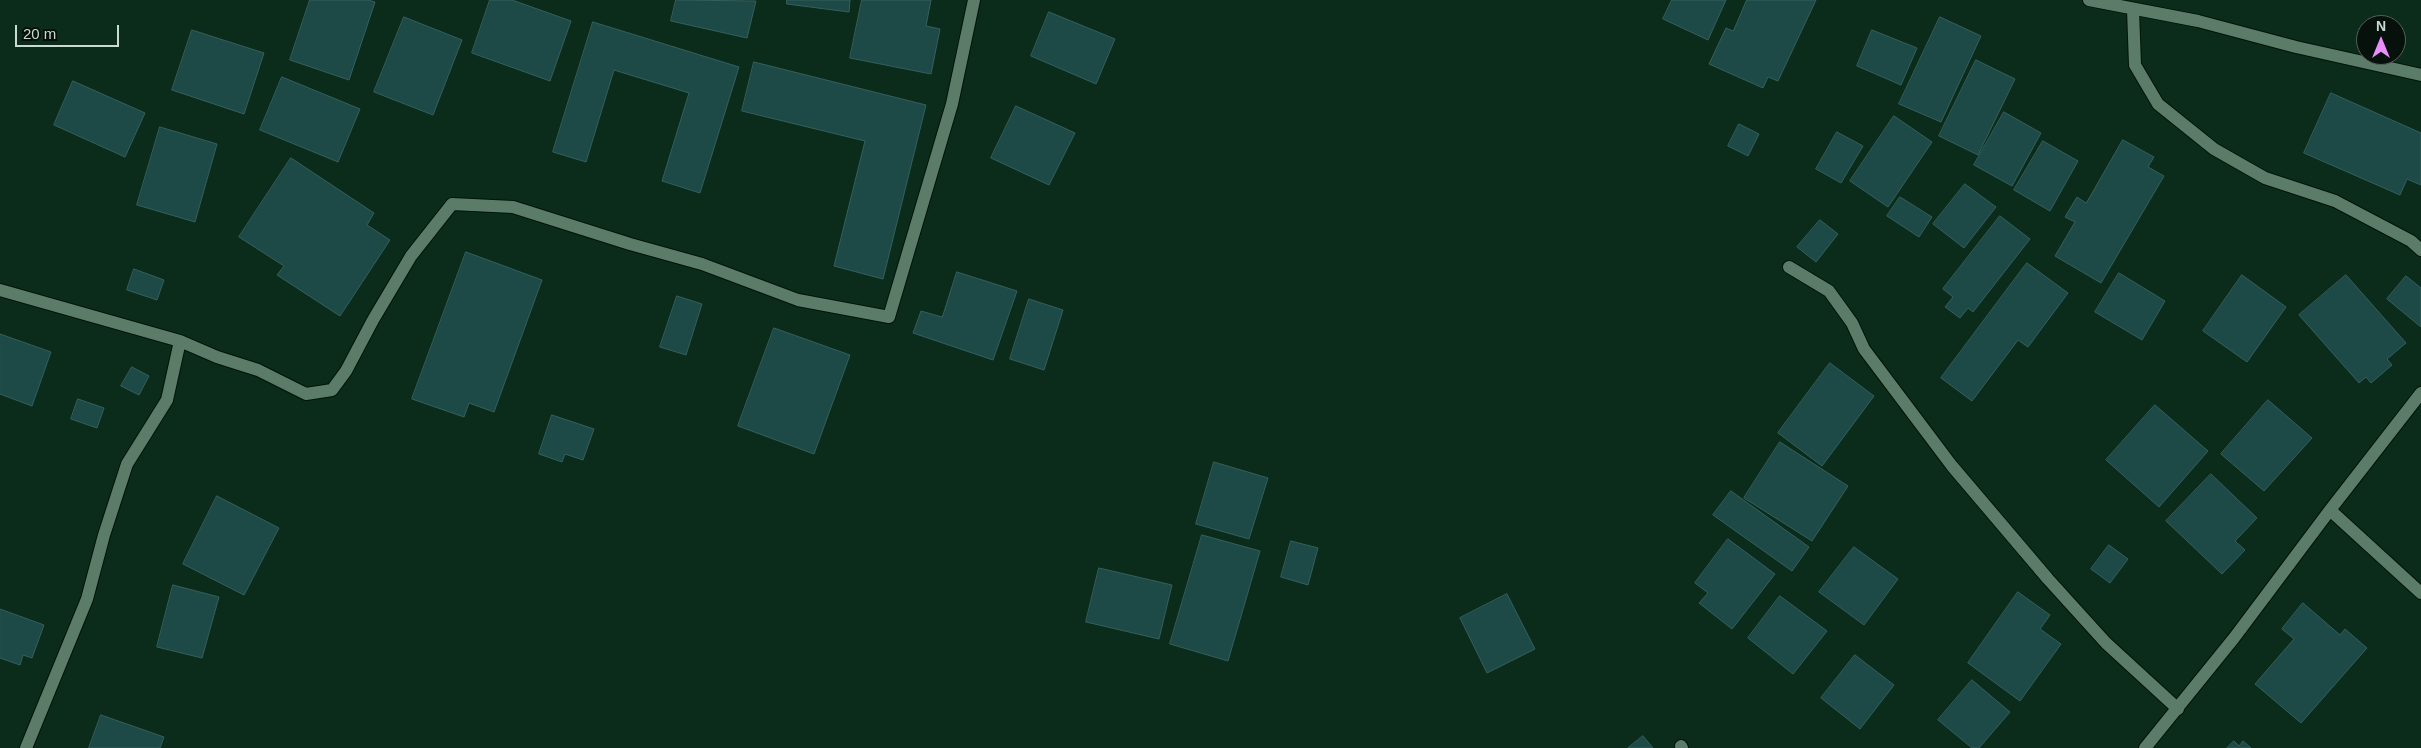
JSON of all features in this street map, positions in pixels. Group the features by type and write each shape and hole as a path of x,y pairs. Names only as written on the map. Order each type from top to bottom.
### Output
{"street":[{"path":"0,290 180,341 217,357 258,370 306,394 332,390 346,371 373,320 411,256 452,204 513,207 630,244 702,264 798,300 889,318 952,104 974,0"},
{"path":"2089,0 2198,21 2296,47 2421,75"},
{"path":"2133,10 2135,65 2158,104 2214,149 2265,178 2335,201 2411,241 2421,250"},
{"path":"1789,267 1829,291 1852,323 1864,349 1952,466 2048,579 2106,643 2178,709"},
{"path":"26,748 87,599 104,535 127,464 167,400 180,341"},
{"path":"2145,748 2178,709 2421,394"},
{"path":"2330,510 2421,593"}],"building":[{"path":"310,0 368,0 375,2 349,80 290,60"},
{"path":"490,0 512,0 571,21 550,81 472,53"},
{"path":"676,0 756,1 747,38 671,21"},
{"path":"787,0 850,0 849,12 787,4"},
{"path":"862,0 931,0 926,26 940,29 931,74 850,58"},
{"path":"1672,0 1726,0 1708,40 1663,19"},
{"path":"1747,0 1816,0 1778,81 1768,77 1763,88 1709,64 1726,28 1733,31"},
{"path":"1049,12 1115,39 1096,84 1031,56"},
{"path":"404,17 462,40 433,115 374,92"},
{"path":"1940,17 1981,36 1941,122 1899,104"},
{"path":"593,22 739,67 700,193 662,181 689,93 614,70 586,162 553,152"},
{"path":"192,30 264,53 244,114 172,90"},
{"path":"1872,30 1917,48 1901,85 1857,66"},
{"path":"1976,60 2015,79 1978,155 1939,136"},
{"path":"754,62 926,105 883,279 834,266 865,141 742,111"},
{"path":"282,77 360,109 338,162 260,130"},
{"path":"73,81 145,113 125,157 54,125"},
{"path":"2331,93 2421,133 2421,185 2407,179 2400,195 2304,153"},
{"path":"1016,106 1075,133 1049,185 991,158"},
{"path":"2004,112 2041,133 2012,186 1974,165"},
{"path":"1894,116 1932,142 1888,207 1850,181"},
{"path":"1739,124 1759,134 1748,156 1728,146"},
{"path":"160,127 217,144 195,222 137,205"},
{"path":"1837,132 1863,146 1841,183 1816,169"},
{"path":"2123,140 2154,157 2148,167 2164,176 2101,283 2055,256 2075,222 2065,217 2077,197 2086,203"},
{"path":"2043,141 2078,161 2050,211 2014,190"},
{"path":"291,158 374,213 367,225 390,240 340,316 277,275 284,266 239,237"},
{"path":"1965,184 1996,207 1964,248 1933,224"},
{"path":"1900,197 1932,217 1919,237 1887,216"},
{"path":"2000,216 2030,239 1973,312 1968,308 1960,318 1945,307 1953,297 1943,289"},
{"path":"1820,220 1838,234 1816,262 1797,247"},
{"path":"466,252 542,280 494,412 469,403 464,417 412,399"},
{"path":"2027,263 2068,293 2028,347 2018,340 1972,401 1941,378"},
{"path":"134,269 164,280 157,300 127,290"},
{"path":"957,272 1017,291 993,360 913,333 921,311 942,317"},
{"path":"2119,273 2165,301 2142,340 2095,312"},
{"path":"2242,275 2286,307 2247,362 2203,331"},
{"path":"2346,275 2406,343 2387,359 2392,365 2371,383 2366,377 2359,383 2299,315"},
{"path":"2406,276 2421,288 2421,327 2387,299"},
{"path":"677,296 702,304 686,355 660,347"},
{"path":"1029,299 1063,310 1044,370 1010,359"},
{"path":"774,328 850,355 814,454 738,426"},
{"path":"0,334 51,352 32,406 0,394"},
{"path":"1830,363 1874,396 1822,466 1778,433"},
{"path":"132,367 149,376 139,395 121,386"},
{"path":"78,399 104,408 97,428 71,419"},
{"path":"2268,400 2312,438 2264,491 2221,454"},
{"path":"2155,405 2208,451 2159,507 2106,460"},
{"path":"552,415 594,429 583,460 565,454 562,462 539,454"},
{"path":"1780,442 1848,486 1812,541 1744,498"},
{"path":"1214,462 1268,478 1249,539 1196,524"},
{"path":"2211,474 2257,518 2235,541 2245,550 2222,574 2166,521"},
{"path":"1731,491 1809,547 1792,571 1713,515"},
{"path":"217,496 279,528 244,595 183,564"},
{"path":"1202,535 1260,551 1228,661 1170,644"},
{"path":"1728,539 1775,574 1732,629 1699,603 1708,593 1695,583"},
{"path":"1291,541 1318,548 1308,585 1281,577"},
{"path":"2109,545 2128,559 2110,583 2091,569"},
{"path":"1854,547 1898,579 1864,625 1819,592"},
{"path":"1099,568 1172,585 1159,639 1086,622"},
{"path":"173,585 219,597 202,658 157,647"},
{"path":"2018,592 2050,615 2040,629 2061,644 2020,701 1968,663"},
{"path":"1507,594 1535,649 1487,673 1460,618"},
{"path":"1780,596 1827,631 1793,674 1748,638"},
{"path":"2303,603 2340,635 2345,629 2367,648 2301,723 2255,684 2294,639 2282,629"},
{"path":"0,609 44,625 32,658 23,655 20,665 0,658"},
{"path":"1855,655 1894,685 1860,729 1821,698"},
{"path":"1972,680 2010,712 1979,748 1972,748 1938,720"},
{"path":"101,715 164,737 160,748 89,748"},
{"path":"1643,736 1653,748 1628,748"},
{"path":"2234,741 2239,746 2243,741 2251,748 2227,748"}]}
